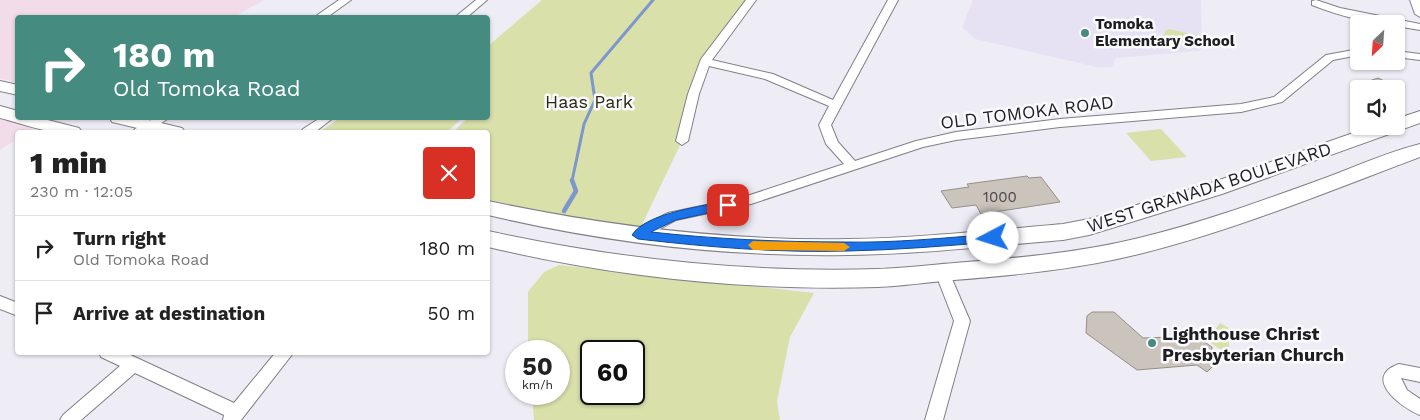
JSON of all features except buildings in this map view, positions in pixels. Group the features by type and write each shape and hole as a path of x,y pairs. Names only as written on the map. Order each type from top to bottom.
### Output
{"main road":[{"path":"0,86 15,89"},
{"path":"0,112 15,116"},
{"path":"1405,122 1420,117"},
{"path":"30,120 65,130"},
{"path":"128,120 168,130"},
{"name":"WEST GRANADA BOULEVARD","path":"490,208 560,224 638,235 763,246 846,247 923,244 1063,232 1097,225 1193,196 1366,135"},
{"name":"WEST GRANADA BOULEVARD","path":"490,239 572,258 666,271 715,275 881,278 1009,268 1136,247 1179,236 1226,221 1420,150"},
{"path":"1226,221 1225,196 1239,180"},
{"path":"1179,236 1194,211 1193,196"},
{"path":"942,272 956,255 1063,232"},
{"path":"572,258 609,251 638,235"},
{"path":"881,278 910,264 918,256 923,244"}],"street":[{"path":"323,15 346,0"},
{"path":"463,0 480,2"},
{"path":"682,141 693,94 706,62 712,50 751,0"},
{"path":"853,166 832,144 825,124 893,0"},
{"path":"1415,0 1420,14"},
{"path":"463,15 480,2"},
{"path":"1316,3 1337,11 1420,27"},
{"name":"OLD TOMOKA ROAD","path":"638,235 673,216 746,201 920,144 987,131 1241,108 1278,100 1330,57 1350,54"},
{"path":"1405,55 1420,57"},
{"path":"706,62 769,76 810,96 836,105"},
{"path":"310,130 324,120"},
{"path":"934,420 962,321 942,272"},
{"path":"0,302 15,309"},
{"path":"113,355 233,416 284,355"},
{"path":"69,420 133,365"},
{"path":"1420,375 1399,371 1392,376 1392,380 1403,398 1420,407"}],"shaded area":[{"path":"0,0 264,0 238,15 15,15 15,82 0,78"},
{"name":"Tomoka Elementary School","path":"973,0 1201,0 1202,48 1199,51 1116,58 1112,67 1097,67 975,39 962,27"},
{"path":"0,117 35,128 32,130 15,130 15,140 0,150"}],"green space":[{"name":"Haas Park","path":"542,0 751,0 713,50 682,141 637,235 523,216 490,208 490,130 455,130 466,120 490,120 490,44"},
{"path":"1169,29 1196,35 1199,38 1193,44 1166,38 1164,36 1165,31"},
{"path":"337,120 460,120 449,130 322,130"},
{"path":"1161,129 1187,157 1151,161 1126,133"},
{"path":"559,265 814,293 790,337 777,401 780,420 534,420 533,405 570,405 570,340 528,340 528,292 544,272"},
{"path":"1220,323 1229,328 1226,331 1228,333 1230,356 1211,343 1210,331 1215,330"}],"waterway":[{"path":"572,180 584,124 595,100 591,73 653,0"},
{"path":"564,211 576,191 572,180"}],"slow traffic":[{"path":"753,245 844,247"}],"place":[{"name":"Tomoka Elementary School","path":"1085,33"},
{"name":"Lighthouse Christ Presbyterian Church","path":"1152,343"}],"route":[{"path":"728,205 673,216 638,235 720,244 846,247 923,244 993,238"}]}
